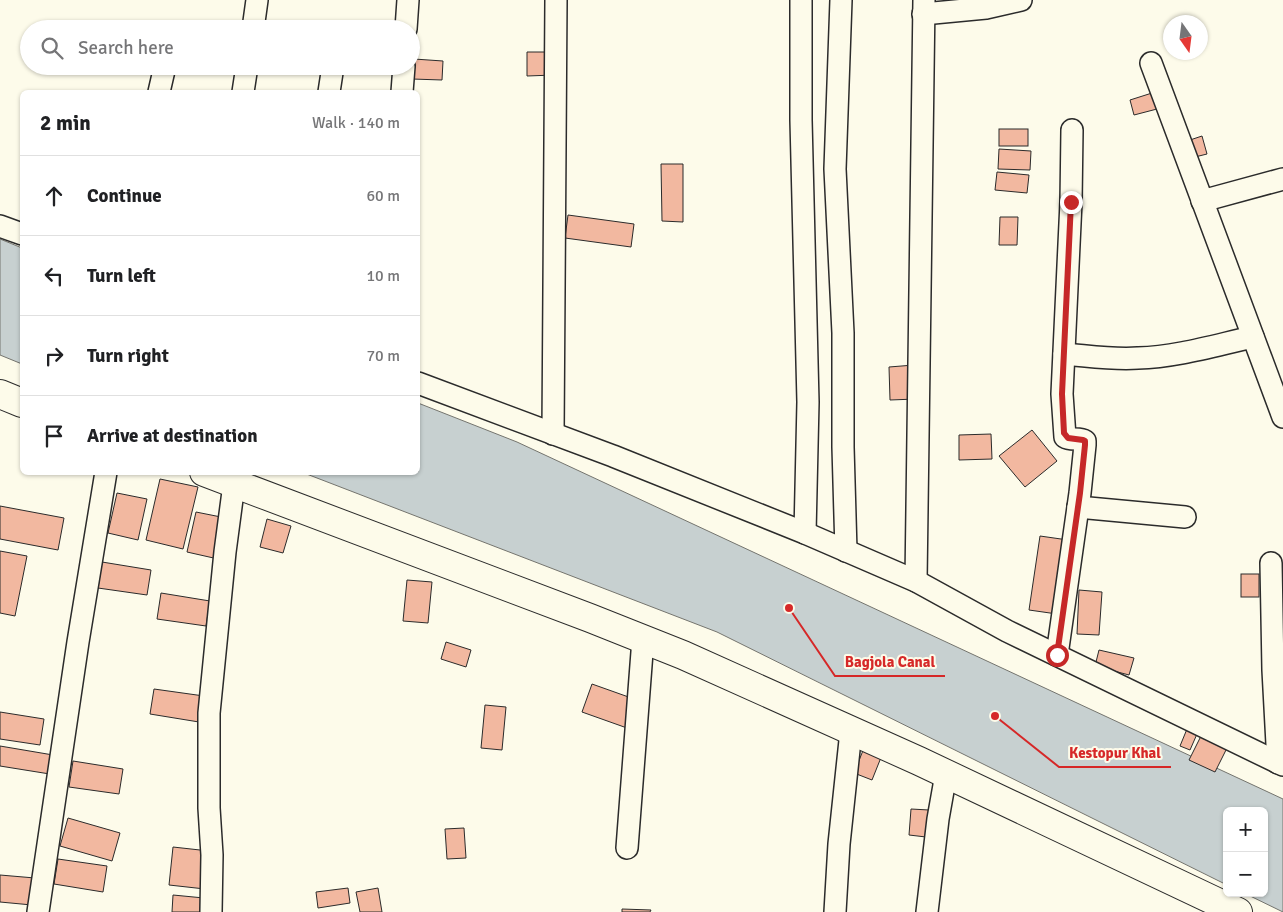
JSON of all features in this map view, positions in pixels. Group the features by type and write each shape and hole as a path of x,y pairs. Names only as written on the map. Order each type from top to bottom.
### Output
{"street":[{"path":"254,20 257,0"},
{"path":"407,20 408,0"},
{"path":"552,434 556,0"},
{"path":"801,0 801,120 808,402 806,533"},
{"path":"841,0 836,169 842,333 846,551"},
{"path":"916,581 923,7 986,8 1022,0"},
{"path":"1151,63 1253,337 1277,383 1283,417"},
{"path":"159,90 163,75"},
{"path":"243,90 246,75"},
{"path":"329,90 332,75"},
{"path":"402,90 403,75"},
{"path":"1057,655 1078,507 1085,441 1068,438 1064,433 1062,394 1071,202 1072,130"},
{"path":"1202,201 1283,179"},
{"path":"0,226 20,233"},
{"path":"1064,354 1121,359 1140,358 1178,353 1253,337"},
{"path":"420,384 806,533 916,581 1007,631 1281,764"},
{"path":"0,394 20,402"},
{"path":"38,912 78,642 106,475"},
{"path":"212,475 683,655 946,774 1238,912"},
{"path":"211,912 212,855 209,713 225,552 234,484"},
{"path":"1078,507 1185,517"},
{"path":"1271,563 1273,670 1281,764"},
{"path":"627,848 643,639"},
{"path":"835,912 839,844 851,731"},
{"path":"927,912 938,819 946,774"}],"shaded area":[{"path":"0,239 20,247 20,363 0,355"},
{"path":"420,404 517,442 1283,799 1283,912 1252,897 1268,897 1268,807 1223,807 1223,883 717,632 309,475 420,475"}],"building":[{"path":"527,52 554,52 554,75 527,76"},
{"path":"420,59 443,61 442,80 412,79 412,75 420,75"},
{"path":"1152,93 1157,109 1134,115 1130,100"},
{"path":"999,129 1028,129 1028,146 999,146"},
{"path":"1202,136 1207,154 1195,157 1190,140"},
{"path":"999,149 1031,151 1030,170 998,169"},
{"path":"661,164 683,164 683,222 662,221"},
{"path":"997,172 1029,175 1027,193 995,190"},
{"path":"568,215 634,224 631,247 565,238"},
{"path":"1000,217 1018,217 1017,245 999,245"},
{"path":"914,365 916,399 890,400 889,367"},
{"path":"1032,430 1057,461 1025,487 999,456"},
{"path":"991,434 992,459 959,460 959,435"},
{"path":"160,479 198,487 183,549 146,540"},
{"path":"117,493 147,499 138,540 108,533"},
{"path":"0,506 64,518 58,550 0,539"},
{"path":"196,512 226,518 218,559 187,552"},
{"path":"267,519 291,526 283,553 260,547"},
{"path":"1040,536 1068,540 1057,614 1029,610"},
{"path":"0,551 27,556 15,616 0,613"},
{"path":"102,562 151,570 147,595 98,588"},
{"path":"1241,574 1259,574 1259,597 1241,597"},
{"path":"407,580 432,582 428,623 403,621"},
{"path":"1079,590 1102,592 1099,635 1077,634"},
{"path":"161,593 210,601 206,626 157,619"},
{"path":"446,642 471,650 466,667 441,659"},
{"path":"1099,650 1134,658 1129,675 1095,666"},
{"path":"592,684 637,700 627,728 582,712"},
{"path":"154,689 204,696 199,722 150,714"},
{"path":"485,705 506,707 502,750 481,748"},
{"path":"0,712 44,719 40,745 0,739"},
{"path":"1187,729 1197,734 1190,750 1180,746"},
{"path":"1201,736 1227,748 1215,772 1189,760"},
{"path":"0,746 59,756 56,775 0,766"},
{"path":"864,748 882,755 872,780 854,773"},
{"path":"73,761 123,769 119,794 69,787"},
{"path":"911,809 929,810 926,837 909,835"},
{"path":"68,818 120,833 112,861 60,846"},
{"path":"464,828 466,858 447,859 445,829"},
{"path":"173,847 209,851 205,889 169,885"},
{"path":"58,859 107,866 103,892 54,884"},
{"path":"0,875 35,878 32,905 0,902"},
{"path":"348,888 350,903 318,908 316,892"},
{"path":"378,888 382,912 360,912 356,892"},
{"path":"173,895 204,898 203,912 172,912"},
{"path":"622,909 651,910 650,912 622,912"}],"place":[{"name":"Bagjola Canal","path":"789,608"},
{"name":"Kestopur Khal","path":"995,716"}],"route":[{"path":"1057,655 1085,445 1085,441 1065,437 1064,433 1062,394 1071,202"}]}
